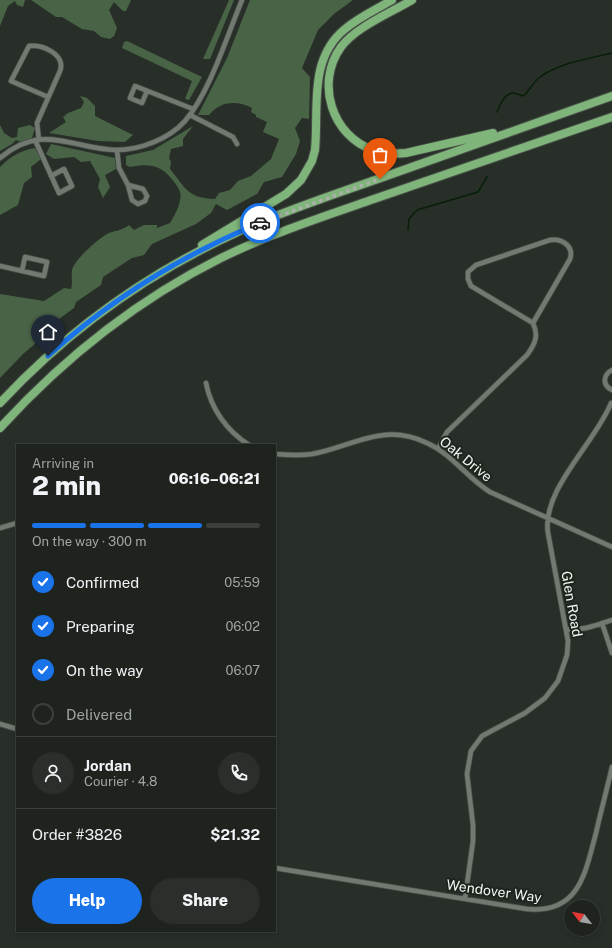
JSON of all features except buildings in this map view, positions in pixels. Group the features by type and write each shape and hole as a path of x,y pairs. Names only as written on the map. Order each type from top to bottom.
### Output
{"highway":[{"path":"0,403 73,334 115,302 204,243 286,194 301,180 312,161 315,150 318,80 326,52 331,44 345,29 392,0"},
{"path":"412,0 348,39 335,58 331,68 328,91 334,112 345,132 368,148 384,153 395,154 406,153 529,125"},
{"path":"163,271 206,248 279,215 612,96"},
{"path":"0,428 56,371 96,337 162,292 220,259 306,223 612,117"}],"street":[{"path":"0,158 21,145 37,140 62,139 117,150 134,148 159,140 181,126 190,115 210,78 242,0"},
{"path":"48,97 11,81 26,49 29,46 34,45 53,52 62,61 61,68 37,122 37,140 51,176 59,193 72,186 64,169 51,176"},
{"path":"146,91 193,109"},
{"path":"190,115 233,137 238,144"},
{"path":"117,150 121,175 128,185 132,200 136,203 143,202 146,198 145,191 141,188 128,185"},
{"path":"438,449 448,432 531,349 536,337 533,323 572,255 570,248 560,240 550,240 476,265 468,272 469,283 474,288 533,323"},
{"path":"0,266 22,271 44,276 47,262 25,257 22,271"},
{"path":"612,370 606,374 604,380 606,385 612,390"},
{"path":"206,383 212,402 220,417 236,435 248,444"},
{"name":"Glen Road","path":"464,899 473,841 473,826 467,774 471,751 482,736 532,708 550,693 558,681 566,661 568,648 566,629 548,533 547,518 561,485 611,403"},
{"name":"Oak Drive","path":"276,454 297,456 310,454 361,438 387,434 419,439 438,449 484,489 612,547"},
{"path":"0,528 16,523"},
{"path":"566,629 579,629 612,620"},
{"path":"602,623 612,653"},
{"path":"0,724 16,729"},
{"name":"Wendover Way","path":"276,868 537,910 554,907 568,900 580,886 586,869 612,767"}],"green space":[{"path":"0,0 25,0 23,7 17,5 15,1 8,6 0,26"},
{"path":"31,0 131,0 126,11 123,11 114,2 109,10 117,28 114,36 110,39 101,37 94,31 82,29 62,17 56,17"},
{"path":"229,0 234,0 210,59 203,59"},
{"path":"250,0 353,0 334,14 318,30 302,68 310,77 309,119 302,118 295,128 300,141 296,154 282,177 264,182 257,194 227,210 216,204 211,213 196,224 152,244 144,255 132,258 103,277 101,285 76,302 74,308 55,322 51,330 23,354 0,378 0,294 44,301 64,288 71,289 72,270 77,261 92,245 103,237 129,225 134,230 144,225 157,225 157,228 170,223 173,218 181,198 180,191 175,183 165,172 156,167 144,165 130,167 126,165 126,156 153,150 193,126 183,139 183,146 171,149 169,158 171,162 170,169 188,191 199,197 215,199 219,193 230,190 238,181 251,176 271,159 279,139 263,132 267,122 256,117 256,115 251,112 252,108 246,105 229,103 213,110 209,115 198,115 227,58"},
{"path":"127,41 202,77 189,100 185,99 192,81 122,48 124,42"},
{"path":"80,96 87,98 95,106 95,116 133,135 125,142 98,141 49,133 66,122 63,117 68,113 81,108 84,102"},
{"path":"0,125 4,133 12,138 17,137 18,128 30,125 35,128 32,138 23,143 16,140 0,151"},
{"path":"51,144 115,158 116,169 105,175 110,187 103,198 98,187 100,179 90,161 81,162 74,157 54,159 46,154"},
{"path":"35,148 41,159 31,167 32,177 24,183 18,205 0,215 0,167 16,154"}],"waterway":[{"path":"497,112 505,97 511,93 523,96 540,77 548,72 566,64 612,53"},
{"path":"408,230 409,219 417,210 478,192 487,177"}],"way so far":[{"path":"260,223 380,179"}],"route":[{"path":"48,356 73,334 97,316 154,277 188,257 260,223"}]}
